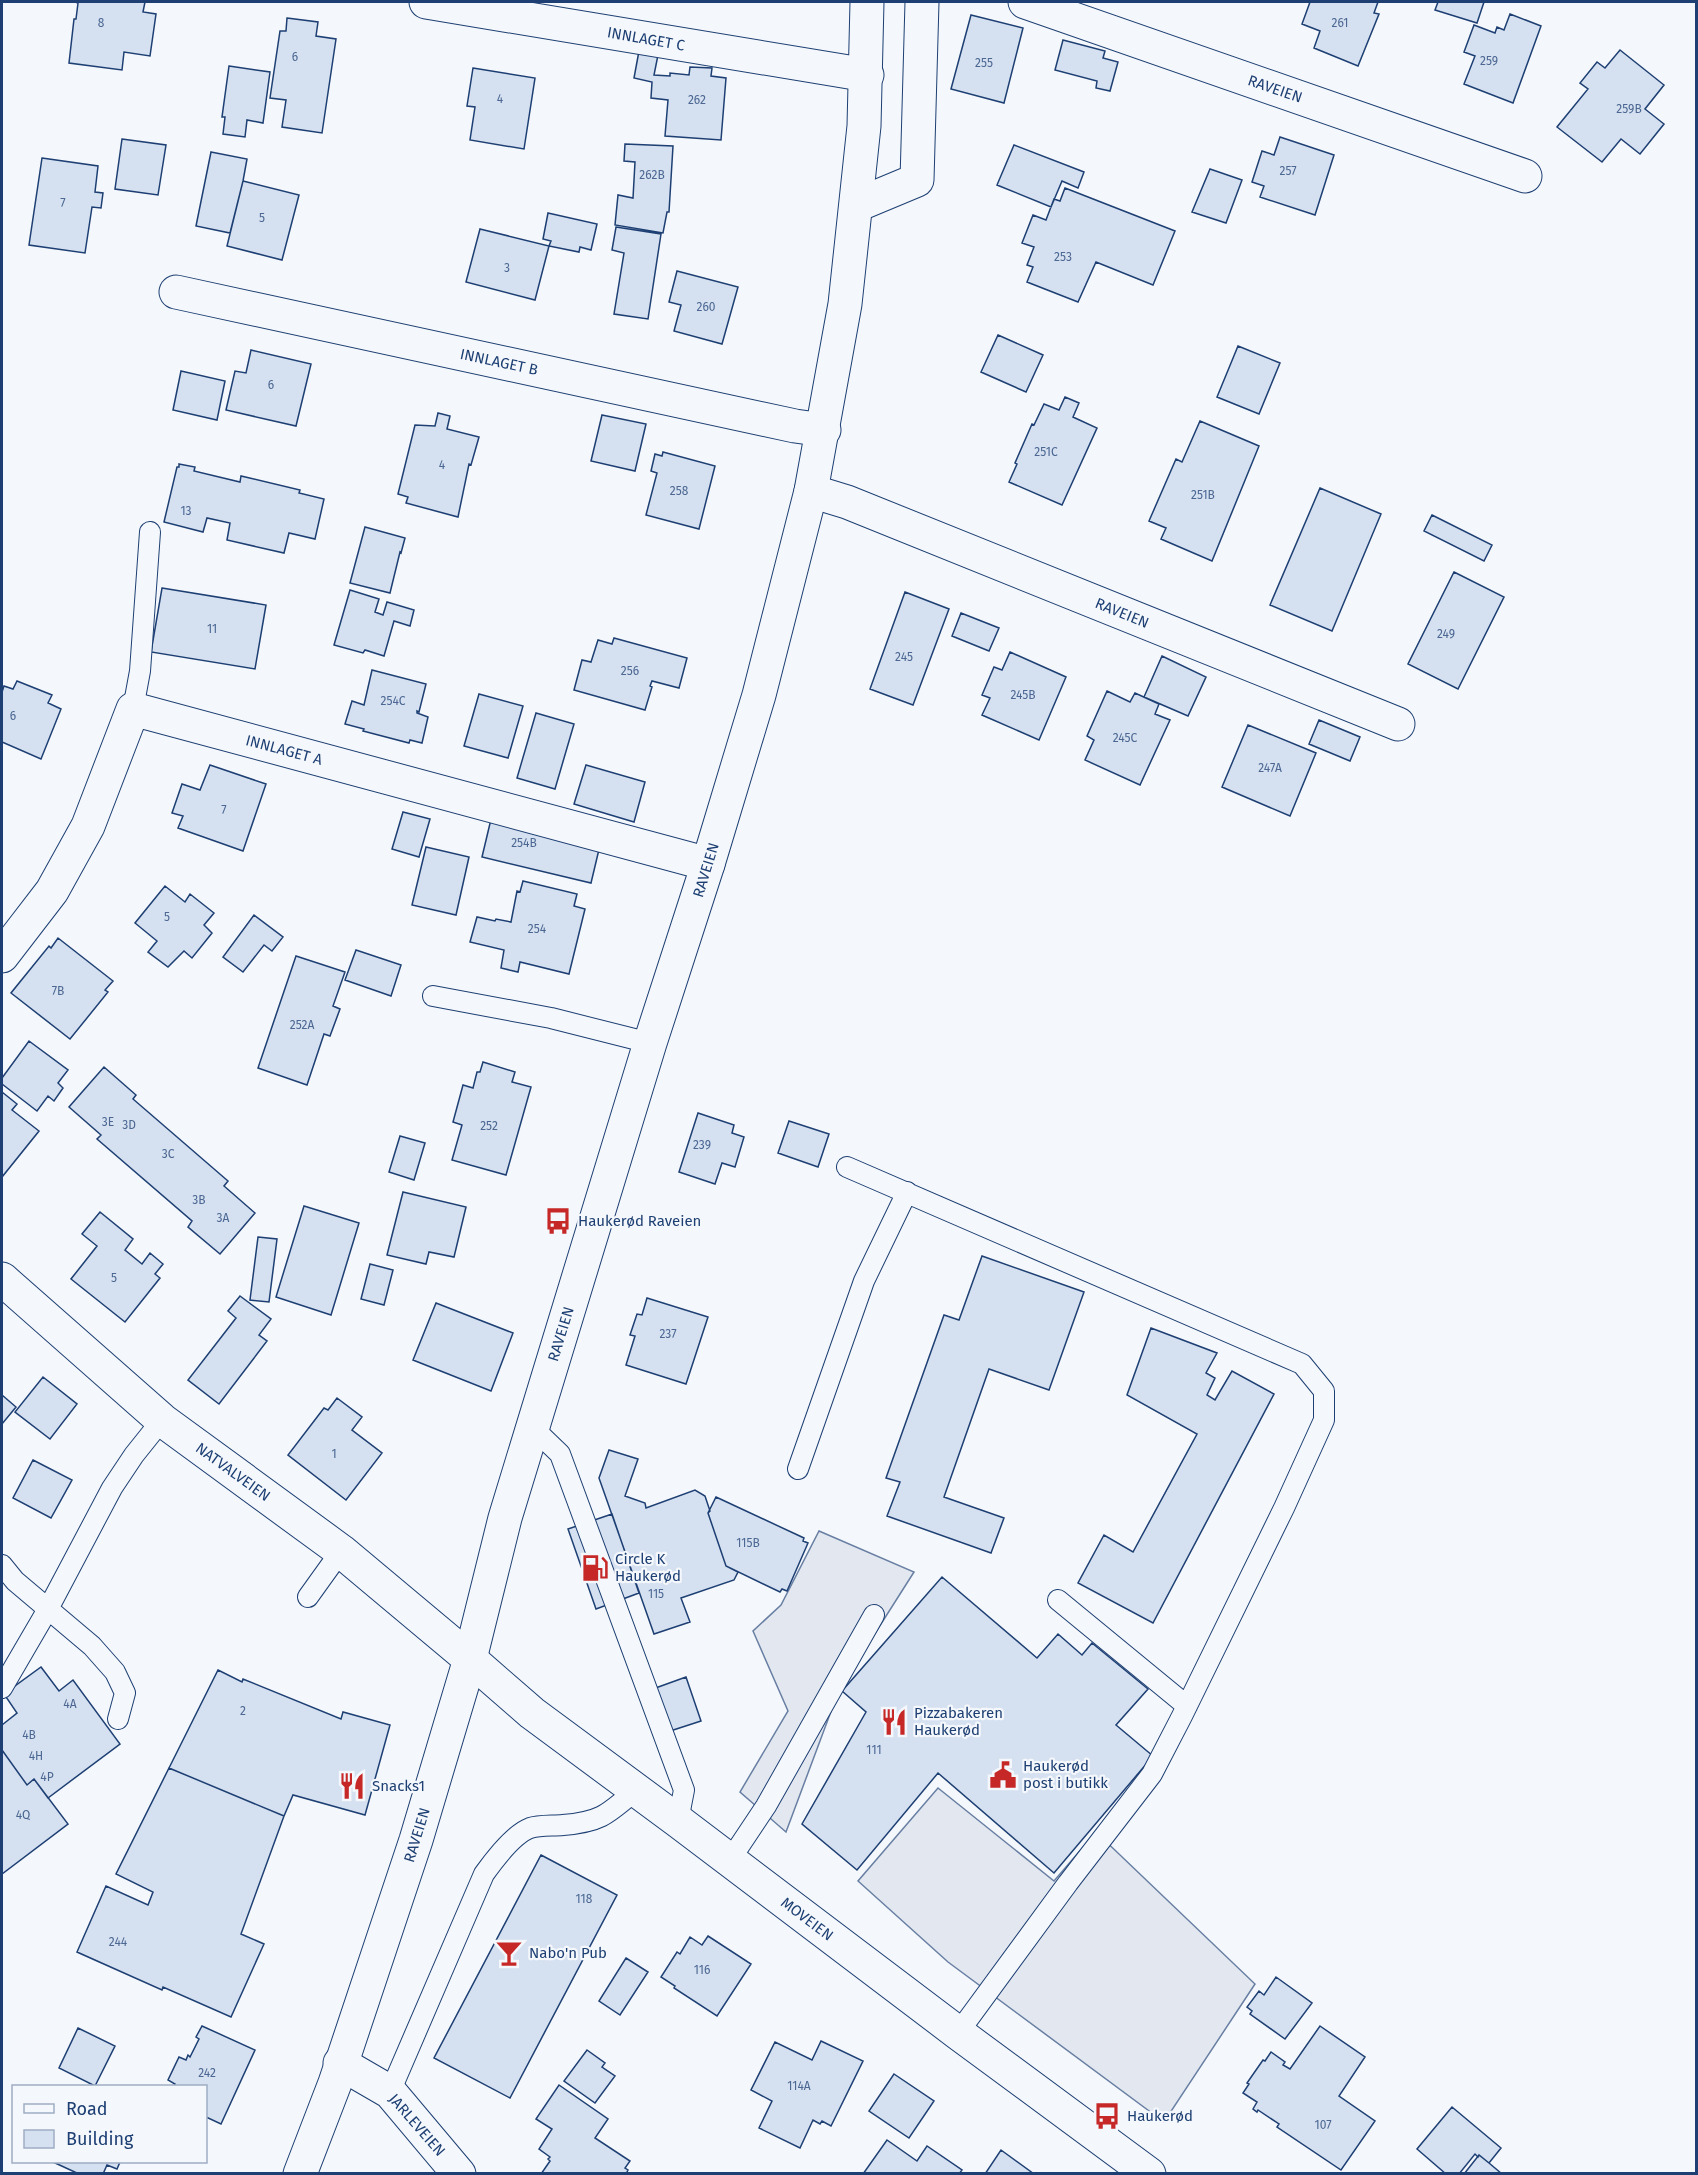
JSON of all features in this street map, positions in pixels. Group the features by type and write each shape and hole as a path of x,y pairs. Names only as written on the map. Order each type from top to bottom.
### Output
{"street":[{"name":"INNLAGET C","path":"426,2 867,75"},
{"name":"RAVEIEN","path":"300,2174 335,2083 416,1840 470,1659 505,1518 759,695 811,490 824,429 845,304 857,205 867,75 867,2"},
{"path":"857,205 917,180 922,2"},
{"name":"RAVEIEN","path":"1025,2 1525,176"},
{"name":"INNLAGET B","path":"176,292 795,426 824,429"},
{"name":"RAVEIEN","path":"811,490 847,502 1398,724"},
{"path":"2,956 52,891 88,826 133,709"},
{"name":"INNLAGET A","path":"133,709 708,864"},
{"name":"NATVALVEIEN","path":"2,1279 162,1420 341,1551 470,1659"},
{"name":"MOVEIEN","path":"470,1659 532,1713 1149,2174"},
{"name":"JARLEVEIEN","path":"340,2063 390,2092 459,2174"}],"lane":[{"path":"133,709 140,671 150,532"},
{"path":"433,996 551,1018 650,1043"},
{"path":"847,1167 1302,1364 1324,1391 1324,1420 1284,1508 1152,1774 1068,1883 958,2033"},
{"path":"798,1469 864,1281 907,1192"},
{"path":"2,1688 48,1609 112,1488 134,1455 162,1420"},
{"path":"533,1428 560,1454 684,1790 678,1821"},
{"path":"308,1597 341,1551"},
{"path":"2,1565 15,1581 92,1646 115,1672 125,1693 118,1719"},
{"path":"1058,1600 1187,1706"},
{"path":"730,1860 766,1806 874,1615"},
{"path":"390,2092 484,1874 506,1846 530,1828 598,1820 636,1790"}],"shaded area":[{"path":"819,1531 914,1572 839,1690 786,1832 740,1792 788,1711 753,1631 781,1605"},
{"path":"938,1788 1054,1881 1096,1832 1255,1984 1164,2122 948,1962 858,1881"}],"building":[{"path":"75,2 145,2 143,12 156,14 150,56 124,52 122,70 69,63 78,3"},
{"path":"1310,2 1378,2 1374,13 1379,14 1358,66 1314,48 1320,31 1302,24"},
{"path":"1438,2 1484,2 1477,23 1435,10"},
{"path":"1510,14 1541,26 1513,103 1464,84 1475,56 1464,52 1474,25 1495,33 1497,27 1504,30"},
{"path":"971,15 1023,28 1004,103 951,89"},
{"path":"287,18 318,22 316,36 336,39 322,133 282,127 286,100 270,98 280,31 286,31"},
{"path":"1063,40 1105,51 1103,58 1118,62 1110,91 1096,88 1097,81 1055,70"},
{"path":"1620,50 1664,85 1645,109 1664,124 1640,154 1621,139 1602,162 1557,127 1588,89 1580,83 1597,62 1605,68"},
{"path":"639,51 658,55 654,75 670,76 670,73 689,75 690,67 712,68 711,76 726,78 721,140 665,136 668,100 651,98 652,82 634,78"},
{"path":"229,66 270,72 263,123 247,120 245,137 223,134 225,117 222,117"},
{"path":"473,68 535,78 524,149 470,140 475,107 467,106"},
{"path":"1280,137 1334,155 1315,215 1260,197 1264,186 1252,182 1262,151 1274,155"},
{"path":"122,139 166,145 158,195 115,189"},
{"path":"625,144 673,146 669,212 667,212 663,233 615,225 618,195 633,198 635,162 624,161"},
{"path":"1014,145 1084,172 1078,188 1062,181 1051,207 997,185"},
{"path":"211,152 247,159 230,233 196,226"},
{"path":"42,158 98,166 95,192 103,193 101,208 92,207 85,253 29,245"},
{"path":"1210,169 1242,180 1226,223 1192,212"},
{"path":"243,181 299,195 282,260 227,246"},
{"path":"1065,188 1175,231 1153,285 1096,262 1078,302 1027,282 1033,267 1027,265 1034,247 1022,243 1033,215 1046,220 1054,199 1060,201"},
{"path":"548,213 597,224 591,250 580,247 579,252 549,246 551,241 543,239"},
{"path":"616,227 661,234 648,319 614,314 624,253 612,250"},
{"path":"480,229 549,246 535,300 466,282"},
{"path":"677,271 738,287 722,344 674,331 681,305 669,302"},
{"path":"998,335 1043,355 1026,392 981,372"},
{"path":"1238,346 1280,363 1259,414 1217,397"},
{"path":"251,350 311,364 296,426 226,410 235,371 246,373"},
{"path":"181,371 225,381 217,420 173,410"},
{"path":"1065,397 1079,403 1073,417 1097,428 1062,505 1009,482 1032,424 1034,425 1044,404 1059,410"},
{"path":"438,413 450,416 447,429 479,437 471,465 469,464 458,517 406,503 408,497 398,494 415,425 435,426"},
{"path":"602,415 646,424 635,471 591,461"},
{"path":"1200,421 1259,446 1212,561 1161,539 1166,528 1149,521 1176,459 1182,462"},
{"path":"663,452 715,466 699,529 646,515 657,473 651,471 655,454 662,456"},
{"path":"179,464 195,467 194,471 240,482 241,476 300,490 299,493 324,499 315,539 289,533 284,553 227,540 230,523 207,518 203,532 164,522"},
{"path":"1320,488 1381,514 1332,631 1270,605"},
{"path":"1432,515 1492,545 1484,561 1424,531"},
{"path":"365,527 405,538 390,593 350,583"},
{"path":"1454,572 1504,597 1458,689 1408,664"},
{"path":"162,588 266,605 255,669 151,652"},
{"path":"350,590 379,599 375,612 383,615 387,602 414,610 410,626 394,621 384,656 334,645"},
{"path":"905,592 949,609 913,705 870,689"},
{"path":"961,613 999,628 989,651 952,636"},
{"path":"614,638 687,658 679,688 652,681 645,710 574,690 582,660 591,662 598,640 612,644"},
{"path":"1010,652 1066,677 1039,740 982,715 990,698 982,695 994,667 1002,670"},
{"path":"1162,656 1206,677 1188,716 1144,697"},
{"path":"372,670 426,684 419,712 417,711 428,717 422,743 410,740 409,743 345,724 352,701 364,705"},
{"path":"17,681 52,695 48,703 61,709 41,759 2,742 2,692 4,686 13,689"},
{"path":"1107,691 1130,702 1135,693 1159,704 1155,714 1170,720 1140,785 1085,760 1094,740 1087,736"},
{"path":"479,694 523,706 508,758 464,746"},
{"path":"536,713 574,724 555,789 517,778"},
{"path":"1319,720 1360,737 1350,761 1309,744"},
{"path":"1248,725 1316,753 1290,816 1222,787"},
{"path":"210,765 266,784 243,851 178,828 183,816 172,813 182,784 200,790"},
{"path":"586,765 645,782 634,822 574,804"},
{"path":"403,812 430,819 419,857 392,849"},
{"path":"492,815 601,841 591,883 482,857"},
{"path":"426,847 469,857 456,915 412,905"},
{"path":"523,881 577,894 574,906 585,909 569,974 520,962 518,972 501,968 504,950 470,942 477,917 511,922 517,891 520,892"},
{"path":"165,886 185,902 190,894 214,913 204,925 212,933 192,958 184,951 168,967 148,952 157,941 135,923"},
{"path":"254,915 283,937 272,951 264,945 243,972 223,957"},
{"path":"58,938 113,981 105,990 108,992 70,1039 11,993"},
{"path":"356,950 401,965 391,996 345,980"},
{"path":"296,956 345,972 333,1006 340,1009 330,1036 324,1034 307,1085 258,1068"},
{"path":"29,1041 68,1070 58,1083 63,1088 54,1101 48,1096 37,1111 2,1084 2,1078"},
{"path":"483,1062 515,1072 512,1082 531,1087 506,1175 452,1160 462,1125 453,1122 463,1085 473,1088 477,1072 480,1072"},
{"path":"104,1067 136,1095 133,1099 228,1181 224,1186 255,1213 220,1254 188,1227 192,1221 97,1139 101,1135 69,1107"},
{"path":"2,1092 17,1104 12,1110 39,1131 2,1177"},
{"path":"698,1113 734,1125 732,1133 744,1137 735,1167 722,1163 715,1184 679,1172"},
{"path":"789,1121 829,1134 818,1167 778,1153"},
{"path":"400,1136 425,1143 414,1180 389,1172"},
{"path":"403,1192 466,1207 454,1257 429,1252 426,1264 387,1255"},
{"path":"304,1206 359,1223 331,1315 276,1297"},
{"path":"100,1212 133,1239 125,1250 142,1264 150,1253 163,1264 155,1274 160,1278 125,1322 71,1279 97,1246 82,1234"},
{"path":"258,1237 277,1239 269,1302 250,1300"},
{"path":"982,1256 1084,1292 1049,1390 989,1369 944,1497 1004,1518 991,1553 887,1516 900,1482 886,1478 944,1315 959,1320"},
{"path":"370,1264 393,1270 384,1305 361,1299"},
{"path":"240,1296 271,1319 259,1335 267,1341 219,1404 188,1380 236,1318 228,1311"},
{"path":"647,1298 708,1317 686,1384 626,1365 635,1336 630,1335 637,1314 642,1315"},
{"path":"436,1303 513,1333 491,1391 413,1360"},
{"path":"1151,1328 1217,1353 1206,1373 1215,1378 1207,1395 1215,1400 1232,1371 1274,1394 1153,1623 1078,1583 1104,1535 1133,1552 1197,1434 1127,1395"},
{"path":"43,1377 77,1404 50,1439 15,1412"},
{"path":"2,1395 16,1407 2,1424"},
{"path":"337,1398 362,1417 352,1430 382,1453 346,1500 288,1455 324,1408 328,1410"},
{"path":"609,1450 638,1459 625,1496 645,1503 646,1508 695,1490 705,1496 710,1511 708,1513 726,1566 738,1572 734,1580 681,1598 690,1622 654,1634 599,1478"},
{"path":"33,1460 72,1480 51,1518 13,1498"},
{"path":"716,1497 804,1538 803,1541 808,1543 787,1591 782,1589 780,1592 726,1566 708,1513"},
{"path":"612,1514 639,1593 596,1609 568,1529"},
{"path":"942,1577 1037,1658 1058,1634 1082,1655 1092,1643 1148,1689 1116,1725 1153,1756 1054,1873 938,1773 857,1870 802,1824 866,1712 842,1691"},
{"path":"41,1667 59,1691 73,1680 120,1744 48,1798 34,1779 27,1785 2,1750 2,1725 17,1713 4,1694"},
{"path":"218,1670 242,1682 243,1679 341,1719 343,1712 390,1725 365,1815 293,1795 284,1816 169,1768"},
{"path":"686,1677 701,1721 664,1733 650,1690"},
{"path":"2,1750 27,1785 34,1779 68,1824 2,1874"},
{"path":"169,1768 284,1816 241,1934 264,1944 231,2017 163,1987 162,1990 77,1952 106,1886 148,1905 153,1892 116,1874"},
{"path":"541,1855 617,1895 510,2098 434,2058"},
{"path":"708,1936 751,1964 717,2016 661,1977 677,1952 680,1954 690,1937 702,1945"},
{"path":"626,1958 648,1972 620,2015 599,2001"},
{"path":"1276,1977 1312,2003 1285,2039 1250,2014 1252,2011 1247,2007 1259,1991 1264,1995"},
{"path":"202,2026 255,2050 221,2124 207,2117 207,2085 174,2085 168,2080 179,2057 186,2060 188,2055 190,2057 199,2039 196,2037"},
{"path":"1320,2026 1365,2057 1339,2096 1375,2121 1341,2170 1277,2127 1279,2124 1253,2109 1257,2102 1243,2093 1249,2084 1247,2083 1271,2052 1285,2062 1283,2065 1290,2069"},
{"path":"78,2028 115,2046 96,2085 59,2068"},
{"path":"821,2041 863,2061 831,2126 822,2121 820,2124 813,2120 800,2148 759,2128 772,2101 751,2090 775,2042 812,2060"},
{"path":"587,2050 605,2063 602,2067 615,2076 595,2103 564,2081"},
{"path":"894,2074 934,2101 909,2138 869,2111"},
{"path":"559,2085 608,2119 595,2138 630,2161 625,2168 628,2170 626,2174 541,2174 550,2161 548,2159 550,2157 539,2149 552,2129 536,2119"},
{"path":"1452,2107 1501,2148 1489,2163 1475,2154 1459,2174 1446,2174 1417,2149"},
{"path":"887,2140 917,2161 927,2146 962,2170 959,2174 863,2174"},
{"path":"1001,2150 1034,2174 985,2174"},
{"path":"1479,2155 1489,2163 1502,2174 1464,2174"},
{"path":"55,2163 120,2163 117,2169 107,2165 103,2174 79,2174"}],"place":[{"name":"Haukerød Raveien","path":"558,1221"},
{"name":"Circle K Haukerød","path":"595,1568"},
{"name":"Pizzabakeren Haukerød","path":"894,1722"},
{"name":"Haukerød post i butikk","path":"1003,1775"},
{"name":"Snacks1","path":"352,1786"},
{"name":"Nabo'n Pub","path":"509,1953"},
{"name":"Haukerød","path":"1107,2116"}]}
